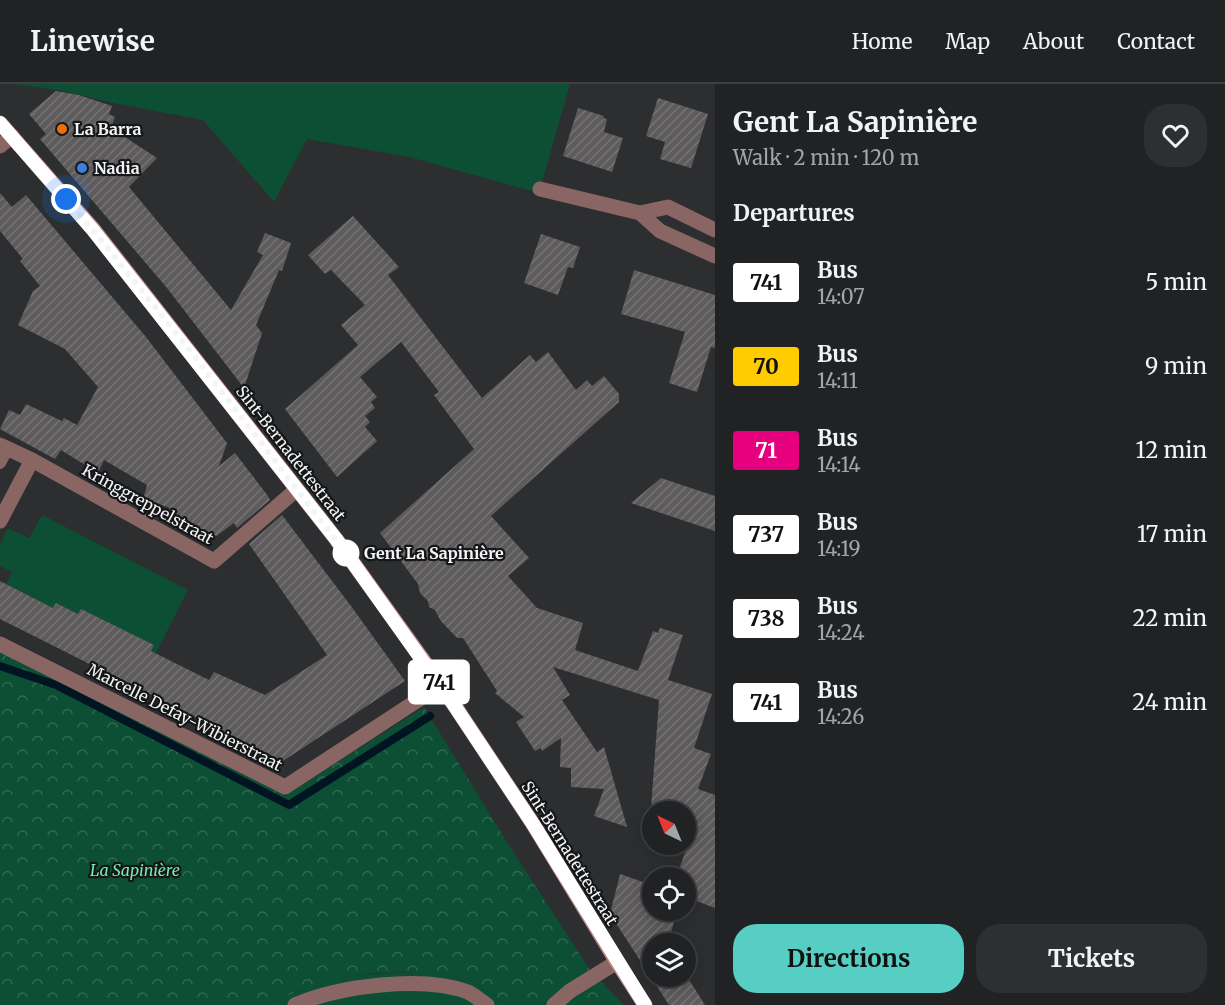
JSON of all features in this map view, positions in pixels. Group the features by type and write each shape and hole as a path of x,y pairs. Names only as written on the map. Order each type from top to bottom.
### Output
{"street":[{"name":"Sint-Bernadettestraat","path":"0,123 6,141 101,239 336,539 441,685 533,824 645,1005"},
{"path":"540,189 640,213 668,207 715,230"},
{"path":"640,213 660,231 715,256"},
{"name":"Kringgreppelstraat","path":"4,446 214,561 296,490"},
{"path":"0,521 32,460"},
{"name":"Marcelle Defay-Wibierstraat","path":"0,644 285,787 441,685"},
{"path":"554,1005 570,991 617,962"},
{"path":"295,1005 346,989 379,985 428,984 469,992 487,1005"}],"lane":[{"path":"0,463 4,446"}],"green space":[{"path":"15,84 570,84 539,193 409,157 307,139 274,202 203,120 63,91"},
{"path":"42,515 188,590 156,653 151,651 154,645 56,603 53,608 6,584 12,572 0,566 0,544 8,528 29,538"},
{"name":"La Sapinière","path":"0,645 285,796 424,707 508,844 590,970 624,1005 507,1005 473,981 429,972 378,973 344,977 301,990 266,1005 0,1005"},
{"path":"429,972 473,981 507,1005 266,1005 335,979 376,974"}],"building":[{"path":"56,91 79,95 112,106 109,114 115,117 111,128 157,158 129,187 231,310 263,255 257,252 265,233 291,243 282,271 279,270 256,325 262,333 244,388 167,288 40,139 46,134 29,114"},
{"path":"658,98 708,114 691,168 660,159 665,142 646,136"},
{"path":"578,108 604,116 603,118 607,119 604,132 623,138 612,172 563,156"},
{"path":"0,193 12,207 26,195 146,337 227,443 219,466 235,453 268,496 270,500 237,528 234,523 215,537 166,518 170,508 143,499 147,485 104,460 98,473 61,450 55,459 0,429 9,410 20,415 26,404 62,421 64,418 77,425 98,387 65,349 18,325 33,291 40,286 20,261 23,259 0,231"},
{"path":"353,216 399,267 388,275 482,398 530,355 536,362 548,352 576,390 587,380 592,386 604,376 619,394 619,402 491,516 529,558 508,576 537,608 583,623 575,650 638,671 653,631 658,633 660,628 683,635 668,680 712,694 694,748 711,754 698,789 715,795 715,908 696,901 696,867 680,867 684,855 696,855 696,801 652,801 659,700 553,667 570,695 562,700 597,752 604,747 627,827 594,816 604,789 571,787 571,768 560,767 561,738 542,751 541,748 535,751 516,722 524,717 495,693 497,691 463,638 457,638 440,620 435,610 429,607 428,601 420,593 418,584 380,533 474,449 434,395 439,392 401,342 360,377 377,397 371,402 375,408 365,416 370,422 365,427 377,441 337,477 285,409 358,345 341,325 365,305 331,270 325,274 308,255"},
{"path":"541,234 580,247 573,268 568,267 558,295 524,283"},
{"path":"634,270 715,295 715,348 711,347 697,392 669,383 685,332 621,314"},
{"path":"661,478 715,496 715,531 631,503"},
{"path":"282,515 405,681 283,761 0,619 0,581 53,608 56,603 78,614 81,609 154,645 151,651 209,680 214,672 265,695 327,655 249,544"},
{"path":"620,874 642,882 642,921 674,921 671,933 642,933 642,963 610,914"},
{"path":"657,987 694,987 705,1005 669,1005"}],"waterway":[{"path":"0,666 56,685 289,805 430,716"}],"bus line":[{"name":"741","path":"0,123 93,230 336,539 441,685 533,824 645,1005"}],"place":[{"name":"La Barra","path":"62,129"},
{"name":"Nadia","path":"82,168"},
{"name":"Gent La Sapinière","path":"346,553"}],"route":[{"path":"66,199 188,348 349,557 346,553"}]}
